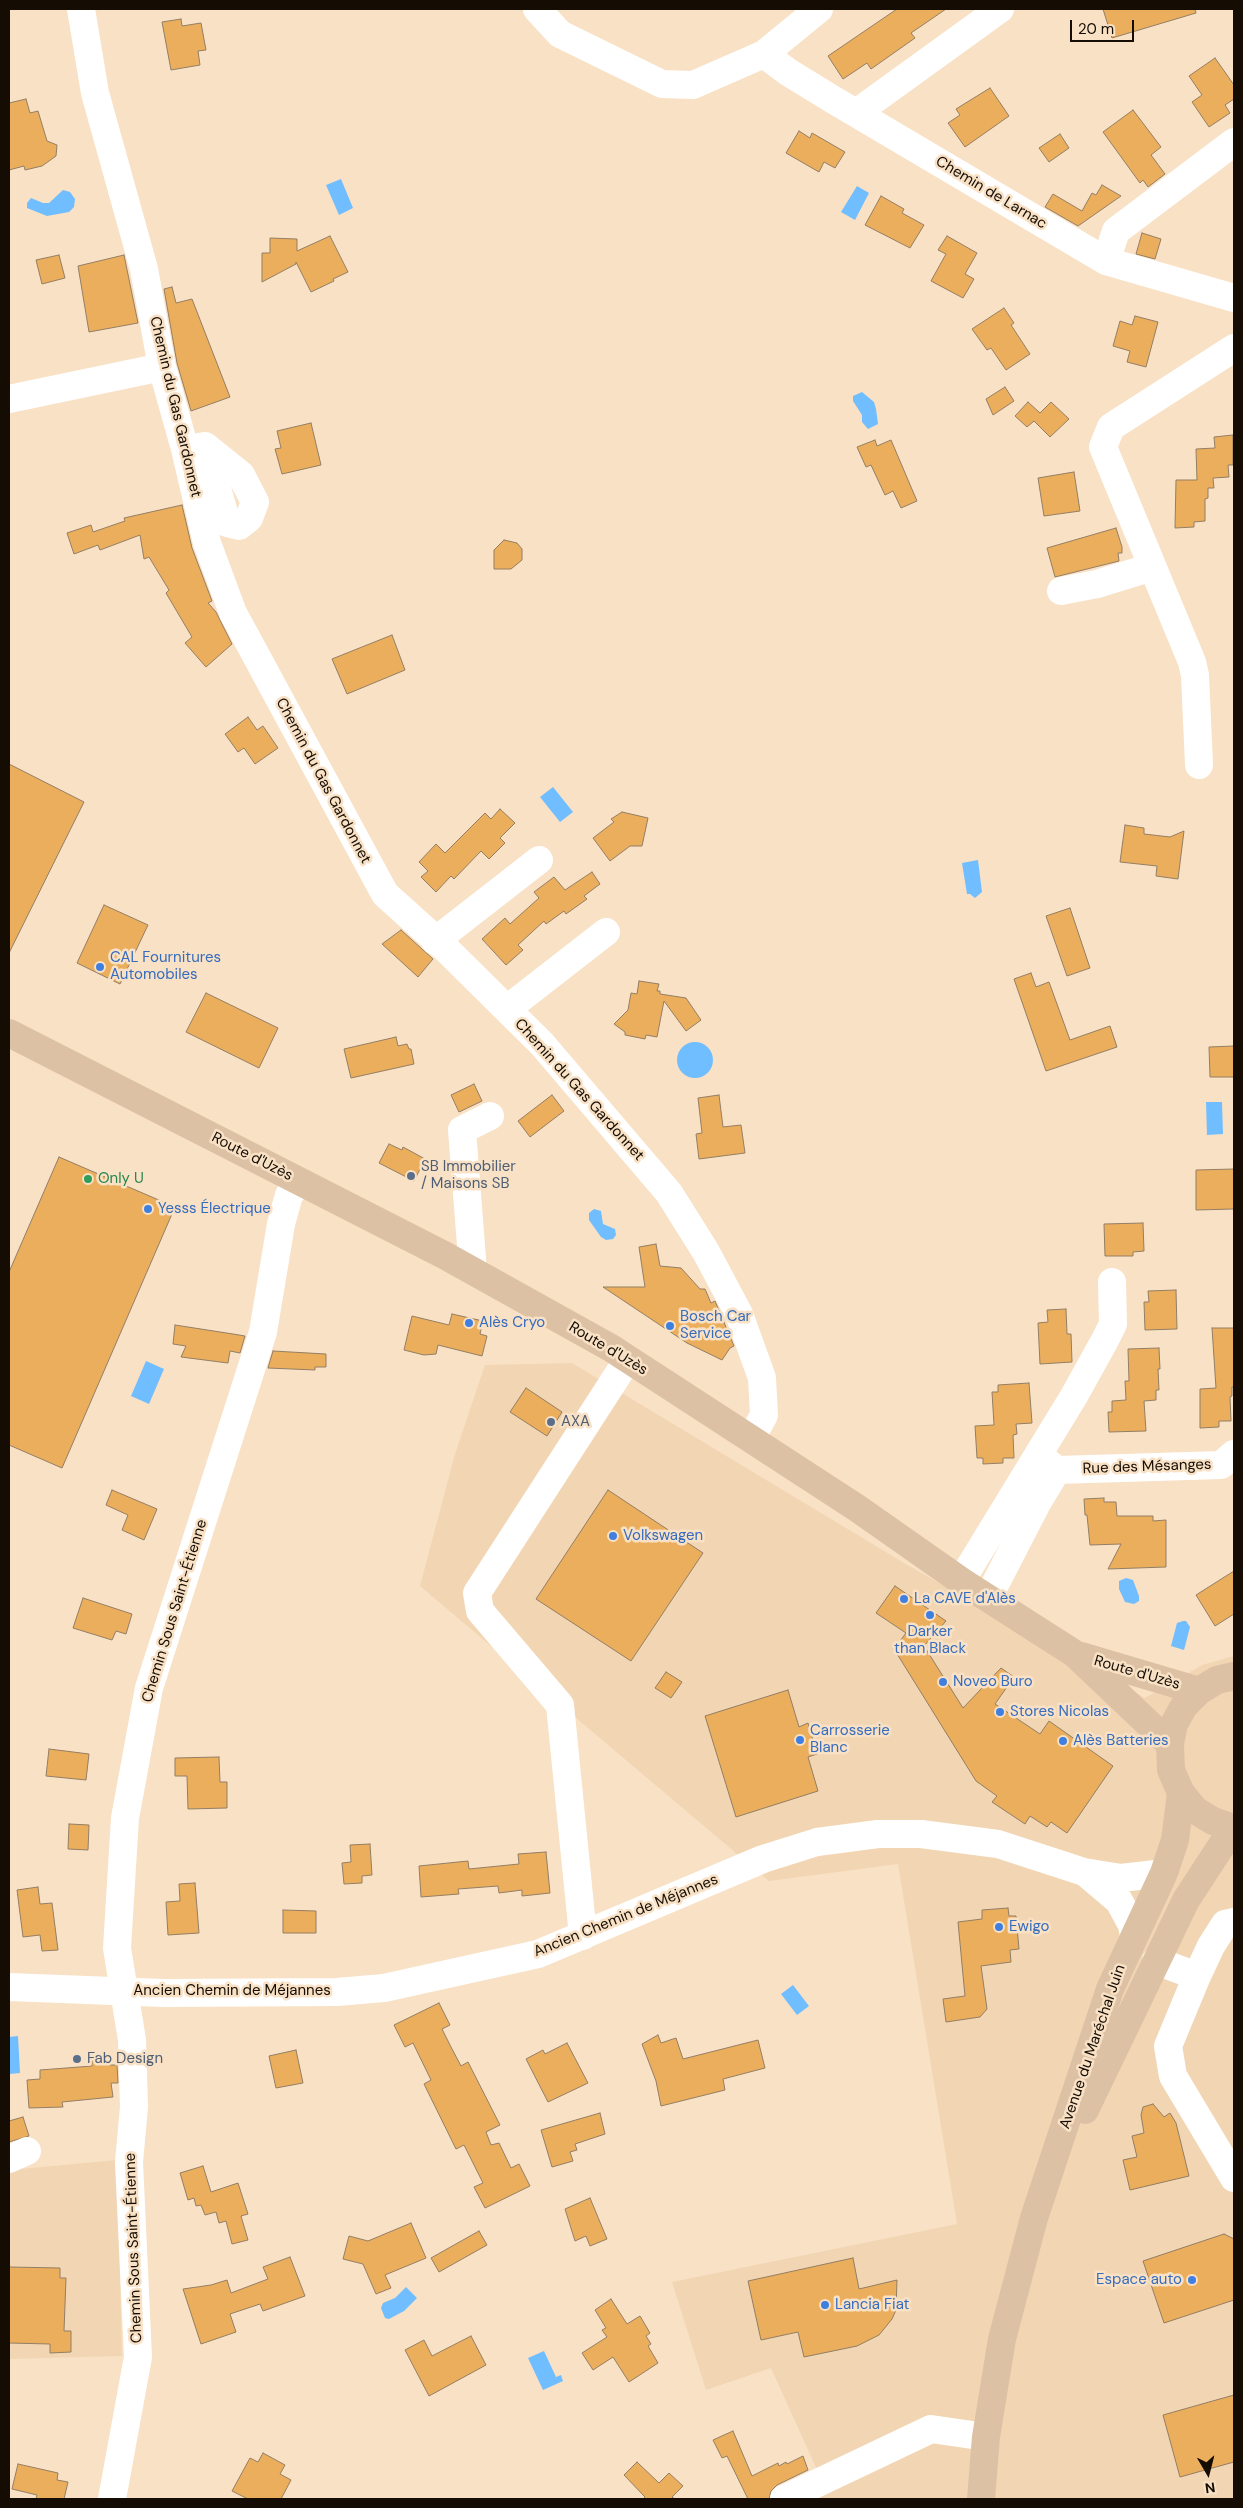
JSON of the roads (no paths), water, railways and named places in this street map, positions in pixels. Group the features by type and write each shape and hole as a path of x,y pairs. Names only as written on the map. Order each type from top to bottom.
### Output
{"main road":[{"name":"Route d'Uzès","path":"9,1033 473,1271 628,1359 857,1508 960,1581 1074,1654 1170,1744"},
{"name":"Route d'Uzès","path":"1074,1654 1199,1691"},
{"path":"1234,1676 1217,1680 1199,1691 1184,1706 1174,1724 1170,1744 1171,1770 1181,1794 1196,1810 1207,1818 1234,1828"},
{"name":"Avenue du Maréchal Juin","path":"981,2499 986,2437 1002,2339 1034,2218 1110,1989 1164,1873 1175,1840 1181,1794"},
{"name":"Avenue du Maréchal Juin","path":"1034,2218 1186,1900 1234,1828"}],"street":[{"name":"Chemin du Gas Gardonnet","path":"81,9 95,93 144,269 162,368 195,448 207,543 233,613 384,894 542,1044 669,1192 706,1252 739,1314 762,1378 764,1415 752,1440"},
{"path":"537,9 560,34 662,84 693,85 764,54 819,9"},
{"path":"856,113 1000,9"},
{"name":"Chemin de Larnac","path":"764,54 788,72 1106,261 1234,298"},
{"path":"1106,261 1116,231 1234,142"},
{"path":"1199,765 1195,675 1102,447 1111,427 1234,348"},
{"path":"9,399 162,368"},
{"path":"1061,591 1097,584 1152,567"},
{"path":"435,941 539,860"},
{"path":"506,1009 606,932"},
{"path":"473,1271 462,1130 490,1116"},
{"name":"Chemin Sous Saint-Étienne","path":"112,2499 138,2357 129,2162 134,2107 132,2040 117,1948 125,1818 149,1688 263,1332 281,1224 289,1195 300,1182"},
{"path":"988,1598 1037,1503 1047,1463 1074,1396 1113,1324 1112,1282"},
{"path":"583,1936 560,1704 480,1610 477,1593 628,1359"},
{"name":"Rue des Mésanges","path":"1047,1463 1221,1465 1234,1454"},
{"path":"960,1581 1047,1463"},
{"name":"Ancien Chemin de Méjannes","path":"9,1986 164,1994 337,1992 384,1988 538,1954 763,1860 817,1842 878,1834 921,1834 998,1844 1084,1872 1121,1878 1164,1873"},
{"name":"Ancien Chemin de Méjannes","path":"1084,1872 1119,1901 1132,1925 1134,1937"},
{"path":"1234,1922 1225,1924 1211,1946 1196,1976 1168,2046 1173,2076 1234,2178"},
{"path":"1156,1961 1196,1976"},
{"path":"784,2499 931,2429 986,2437"}],"water":[{"path":"341,179 353,208 339,215 326,185"},
{"path":"857,186 869,193 855,220 841,212"},
{"path":"63,190 70,192 75,199 74,207 69,212 47,216 27,208 27,203 31,198 43,203 49,203"},
{"path":"862,392 874,402 876,409 878,424 868,429 862,422 862,415 853,401 853,396"},
{"path":"553,787 573,812 560,822 540,797"},
{"path":"978,860 982,892 975,898 967,894 962,863"},
{"path":"695,1042 707,1048 713,1060 707,1072 695,1078 683,1072 677,1060 683,1048"},
{"path":"1206,1102 1222,1102 1223,1134 1207,1135"},
{"path":"594,1209 601,1211 603,1224 615,1229 616,1235 613,1239 606,1240 601,1237 589,1220 589,1213"},
{"path":"146,1361 164,1369 149,1404 131,1396"},
{"path":"1126,1578 1133,1580 1139,1596 1139,1601 1134,1604 1125,1602 1119,1589 1119,1581"},
{"path":"1186,1621 1190,1627 1184,1650 1171,1646 1177,1623"},
{"path":"793,1985 809,2006 797,2015 781,1994"},
{"path":"18,2036 20,2073 9,2074 9,2037"},
{"path":"406,2287 417,2298 404,2311 389,2319 385,2318 381,2308 383,2303 395,2298"},
{"path":"544,2351 556,2377 561,2375 563,2381 543,2390 528,2358"}],"place":[{"name":"CAL Fournitures Automobiles","path":"100,967"},
{"name":"SB Immobilier / Maisons SB","path":"411,1176"},
{"name":"Only U","path":"88,1179"},
{"name":"Yesss Électrique","path":"148,1209"},
{"name":"Alès Cryo","path":"469,1323"},
{"name":"Bosch Car Service","path":"670,1326"},
{"name":"AXA","path":"551,1422"},
{"name":"Volkswagen","path":"613,1536"},
{"name":"La CAVE d'Alès","path":"904,1599"},
{"name":"Darker than Black","path":"930,1615"},
{"name":"Noveo Buro","path":"943,1682"},
{"name":"Stores Nicolas","path":"1000,1712"},
{"name":"Carrosserie Blanc","path":"800,1740"},
{"name":"Alès Batteries","path":"1063,1741"},
{"name":"Ewigo","path":"999,1927"},
{"name":"Fab Design","path":"77,2059"},
{"name":"Espace auto","path":"1192,2280"},
{"name":"Lancia Fiat","path":"825,2305"}]}
